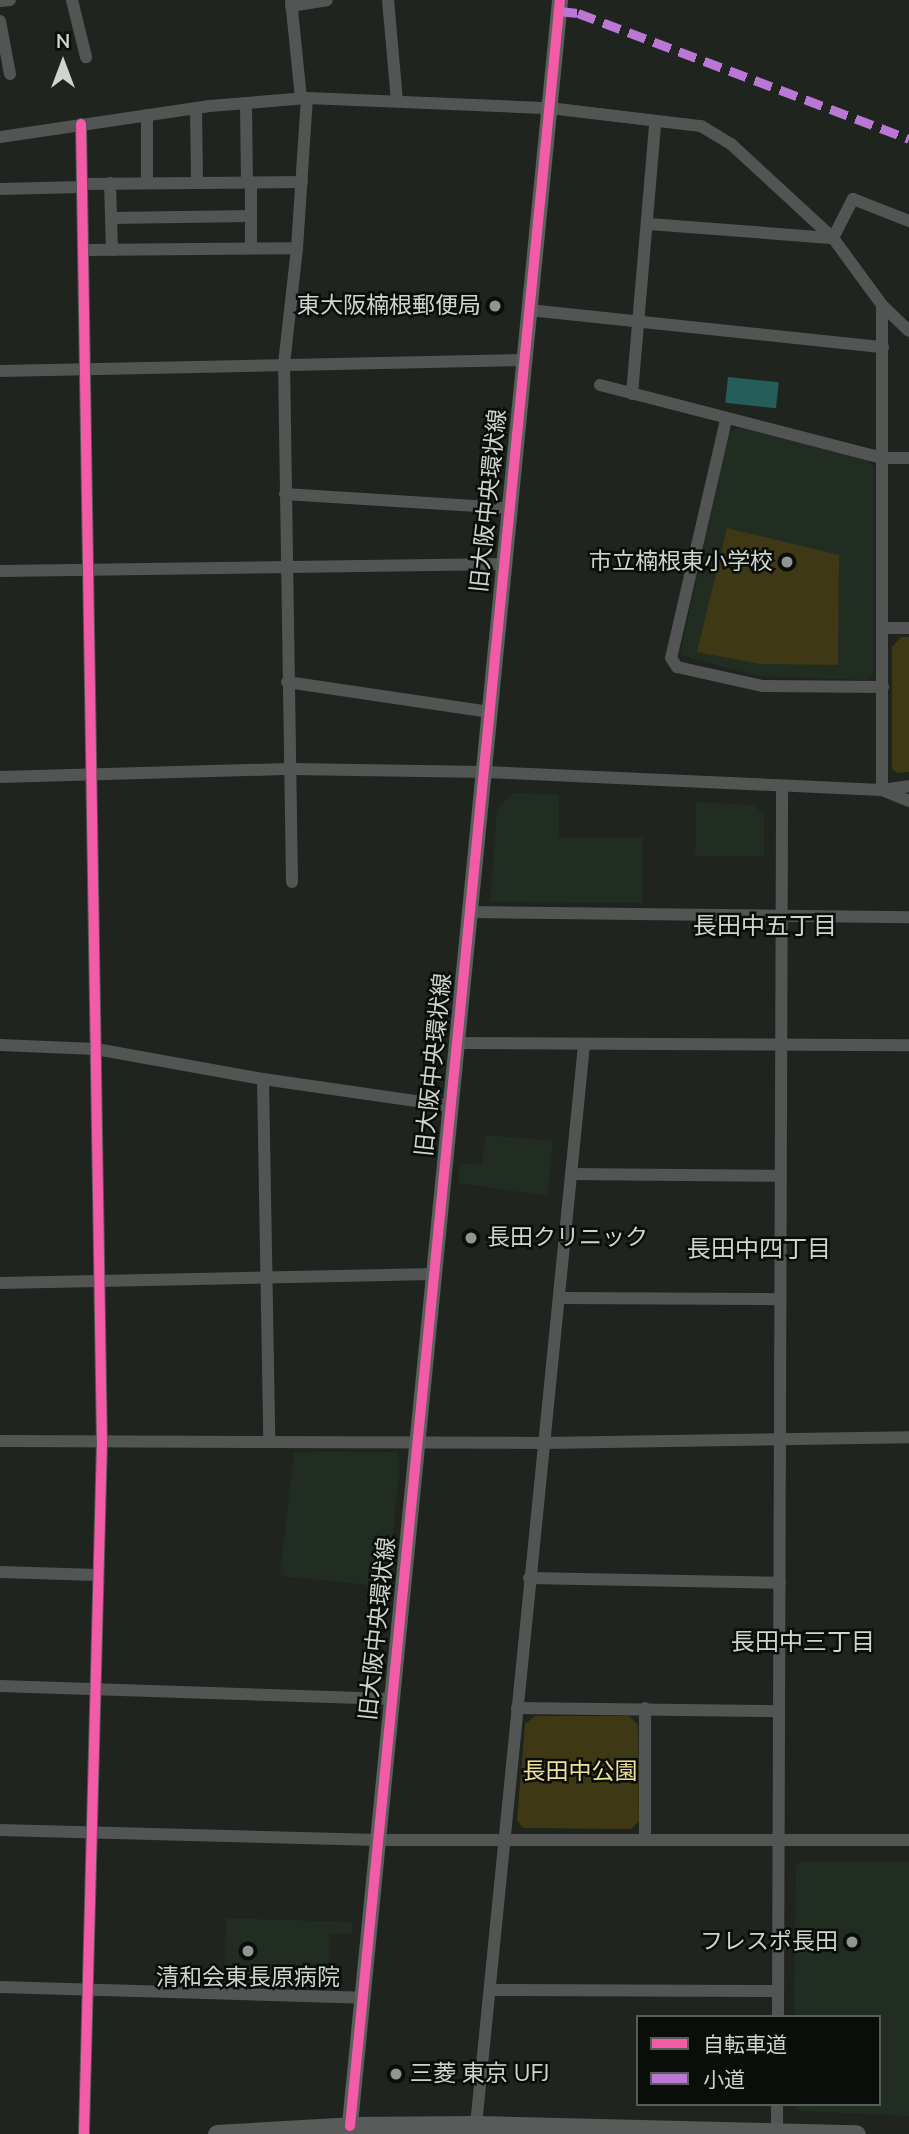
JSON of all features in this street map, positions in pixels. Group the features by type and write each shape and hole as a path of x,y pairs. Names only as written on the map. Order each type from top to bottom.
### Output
{"highway":[{"path":"217,2134 476,2125 777,2130 856,2134"}],"main road":[{"name":"旧大阪中央環状線","path":"349,2130 486,772 560,0"}],"street":[{"path":"1,1 10,0"},
{"path":"72,0 86,57"},
{"path":"292,882 284,364 302,182 304,98 291,3 327,0"},
{"path":"388,0 397,101"},
{"path":"0,21 10,74"},
{"path":"0,137 196,108 304,98 550,108 655,124 701,126 731,144 832,238 882,305 909,331"},
{"path":"246,103 250,248"},
{"path":"196,108 197,182"},
{"path":"147,115 147,183"},
{"path":"81,124 102,1282 102,1441 84,2134"},
{"path":"632,394 649,224 655,124"},
{"path":"0,188 110,183 302,182"},
{"path":"110,183 112,250"},
{"path":"832,238 853,199 909,221"},
{"path":"111,218 251,216"},
{"path":"649,224 832,238"},
{"path":"83,250 297,248"},
{"path":"882,305 882,790"},
{"path":"529,310 883,347"},
{"path":"0,370 524,360"},
{"path":"600,385 726,420 883,458 909,458"},
{"path":"726,420 671,658 677,667 763,686 883,687"},
{"path":"285,494 510,508"},
{"path":"0,571 504,564"},
{"path":"883,628 909,628"},
{"path":"287,682 490,712"},
{"path":"0,777 290,769 486,772 882,790 909,786"},
{"path":"778,2015 782,786"},
{"path":"882,790 909,801"},
{"path":"470,912 909,917"},
{"path":"457,1043 909,1045"},
{"path":"476,2125 584,1044"},
{"path":"0,1045 96,1049 263,1079 451,1105"},
{"path":"263,1079 268,1440"},
{"path":"571,1174 781,1176"},
{"path":"0,1283 434,1274"},
{"path":"559,1298 780,1299"},
{"path":"0,1441 543,1443 909,1437"},
{"path":"0,1572 98,1575"},
{"path":"529,1578 780,1583"},
{"path":"0,1686 392,1699"},
{"path":"517,1708 779,1711"},
{"path":"645,1708 645,1838"},
{"path":"0,1830 378,1840 505,1837 909,1840"},
{"path":"0,1987 362,1998"},
{"path":"490,1990 778,1991"},
{"path":"777,2106 777,2130"}],"shaded area":[{"name":"市立楠根東小学校","path":"740,427 866,458 874,468 874,672 866,680 757,676 680,655 728,433"},
{"path":"514,793 559,795 559,837 643,838 643,903 490,902 497,808"},
{"path":"696,802 754,805 764,815 764,856 695,856"},
{"path":"485,1135 553,1141 547,1196 458,1183 460,1163 482,1165"},
{"path":"294,1452 397,1452 400,1459 388,1587 280,1576"},
{"name":"フレスポ長田","path":"803,1861 909,1861 909,2116 800,2111 793,2106 881,2106 881,2015 794,2015 796,1866"},
{"path":"226,1918 352,1922 352,1934 330,1934 329,1963 321,1963 321,1989 224,1986"}],"green space":[{"path":"727,528 839,555 838,665 760,664 697,652"},
{"path":"901,637 909,637 909,772 897,773 892,769 892,647"},
{"name":"長田中公園","path":"535,1716 629,1716 638,1725 639,1821 631,1829 523,1828 517,1820 525,1724"}],"water":[{"path":"728,377 779,382 776,408 725,403"}],"marked path":[{"path":"559,11 578,13 909,139"}],"cycle path":[{"path":"350,2126 560,0"},
{"path":"81,124 102,1441 84,2134"}],"place":[{"name":"東大阪楠根郵便局","path":"495,306"},
{"name":"市立楠根東小学校","path":"787,562"},
{"name":"長田クリニック","path":"471,1238"},
{"name":"フレスポ長田","path":"852,1942"},
{"name":"清和会東長原病院","path":"248,1951"},
{"name":"三菱 東京 UFJ","path":"396,2074"}],"district":[{"name":"長田中五丁目","path":"765,927"},
{"name":"長田中四丁目","path":"759,1250"},
{"name":"長田中三丁目","path":"803,1643"}]}
